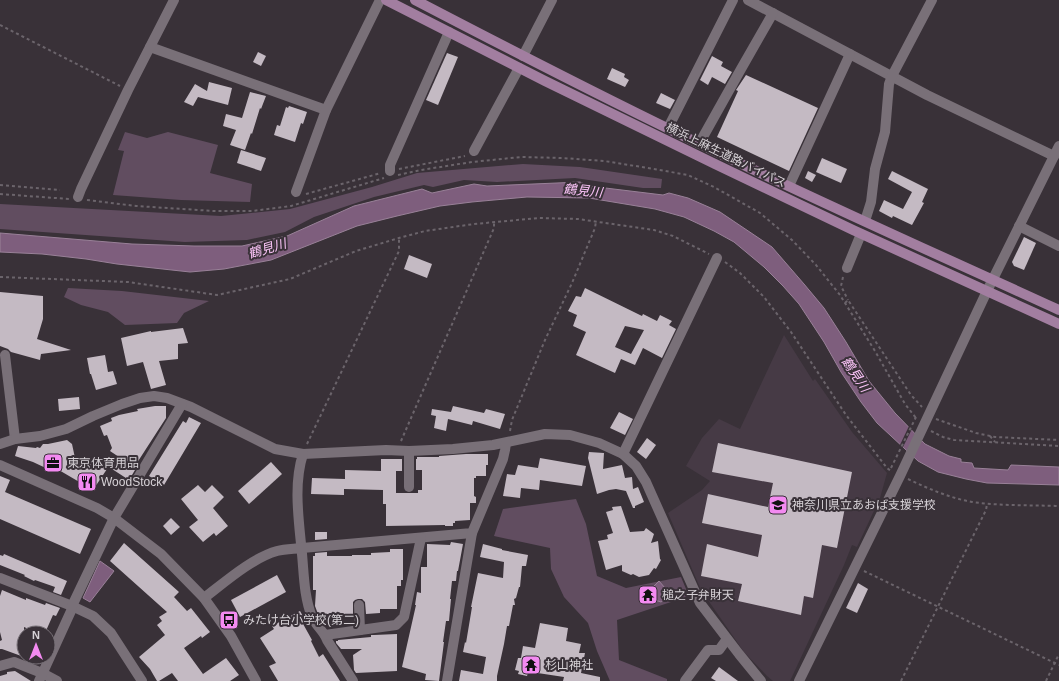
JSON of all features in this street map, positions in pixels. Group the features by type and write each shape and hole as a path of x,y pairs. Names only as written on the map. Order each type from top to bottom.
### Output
{"main road":[{"name":"横浜上麻生道路バイパス","path":"386,0 519,68 715,164 861,234 1059,324"},
{"name":"横浜上麻生道路バイパス","path":"414,0 699,144 1059,310"}],"street":[{"path":"78,199 81,189 128,90 174,0"},
{"path":"296,192 326,110 380,0"},
{"path":"523,56 552,0"},
{"path":"668,128 733,0"},
{"path":"748,0 927,95 1054,156"},
{"path":"865,221 872,202 875,169 885,132 889,84 932,0"},
{"path":"699,144 773,14"},
{"path":"390,175 390,165 449,32"},
{"path":"150,48 326,110"},
{"path":"789,186 850,54"},
{"path":"474,151 519,68"},
{"path":"799,681 903,474 924,415 1059,146"},
{"path":"1019,226 1059,246"},
{"path":"847,268 861,234"},
{"path":"623,454 717,258"},
{"path":"5,355 15,439"},
{"path":"0,444 15,439 40,436 66,429 93,416 140,398 154,396 167,398 182,404 275,449 303,454 386,450 404,451 453,449 508,443 545,434 570,436 599,443 623,454 636,466 646,482 700,602 727,639 761,681"},
{"path":"40,677 114,518 182,404"},
{"path":"447,681 472,533 503,459 508,443"},
{"path":"404,451 409,488"},
{"path":"303,454 300,462 297,491 306,597 312,618 325,635 353,681"},
{"path":"0,465 97,508 114,518 161,554 204,598 230,636 256,681"},
{"path":"204,598 260,558 277,551 472,533"},
{"path":"325,635 396,625 404,617 421,538"},
{"path":"0,578 72,606 93,616 111,633 142,681"},
{"path":"358,606 360,630"},
{"path":"685,681 708,650 719,650 727,639"},
{"path":"0,666 14,662 40,677 57,681"}],"path":[{"path":"0,25 128,90"},
{"path":"0,194 26,197 78,199 136,206 198,210 252,211 291,206 390,175 472,162 521,157 604,161 688,175 714,187 760,213 792,240 816,265 845,303 875,351 905,404 924,415 976,433 990,436 1059,440"},
{"path":"0,185 60,190"},
{"path":"0,277 128,282 218,295 290,279 356,251 425,231 474,224 539,218 596,221 642,228 673,236 728,264 740,273 764,297 791,332 846,414 887,468 891,469 916,416"},
{"path":"508,443 512,420 545,340 572,284 595,228 596,221"},
{"path":"404,451 401,440 494,228 494,222"},
{"path":"303,454 399,251 399,238"},
{"path":"847,268 841,286 848,300 924,415"},
{"path":"845,303 848,300"},
{"path":"930,431 954,440 1059,446"},
{"path":"990,436 994,442"},
{"path":"903,474 929,489 972,502 987,504 1059,506"},
{"path":"902,681 986,510 987,504"},
{"path":"856,567 1059,665"},
{"path":"1046,681 1059,654"}],"shaded area":[{"path":"125,132 147,138 168,132 218,145 210,173 252,184 250,202 181,200 113,195 124,151 118,150"},
{"path":"523,164 580,167 662,179 661,188 643,188 575,178 497,182 464,180 433,187 424,185 374,197 314,217 285,232 247,240 185,242 0,229 0,204 221,216 290,209 417,173"},
{"path":"68,288 122,291 209,301 184,313 177,323 125,325 108,312 81,305 64,297"},
{"name":"神奈川県立あおば支援学校","path":"784,335 813,381 815,379 852,432 887,473 880,498 857,547 852,545 790,681 773,681 744,652 701,590 668,513 702,490 710,481 686,466 702,438 719,419 740,429"},
{"path":"576,499 586,524 597,576 626,588 681,577 689,596 617,620 619,660 667,679 667,681 610,681 597,651 588,623 564,597 551,569 550,548 494,536 503,509"}],"water":[{"name":"鶴見川","path":"580,182 589,186 663,195 669,193 688,198 720,212 772,247 824,308 869,381 895,413 925,444 949,456 961,459 961,462 972,463 974,468 1008,470 1011,465 1059,467 1059,485 987,483 938,472 918,461 877,423 841,372 824,342 799,304 764,267 734,242 714,231 684,217 655,209 589,198 527,197 440,206 357,226 271,260 224,269 190,272 42,254 0,252 0,233 132,244 242,246 287,236 354,206 422,189 432,193 474,184 487,186"},
{"path":"100,561 114,571 90,602 83,598"},
{"path":"659,581 671,595 661,602 655,600 652,588"}],"pier":[{"path":"909,426 912,429 902,449 899,447"}],"building":[{"path":"258,52 266,56 261,66 253,62"},
{"path":"447,53 458,57 438,105 426,100"},
{"path":"712,56 723,62 721,66 732,72 725,84 712,77 708,85 700,80"},
{"path":"612,68 625,74 624,77 629,80 625,87 607,79"},
{"path":"746,75 818,108 789,171 717,137 738,91 736,90"},
{"path":"209,82 232,88 228,105 198,97 193,106 184,102 195,84 207,91"},
{"path":"250,92 266,96 261,109 260,108 252,134 251,133 245,150 230,145 236,130 223,126 226,114 242,118"},
{"path":"661,93 675,100 670,109 656,103"},
{"path":"289,106 307,112 303,124 301,123 295,142 274,135 277,125 280,126 286,107 288,108"},
{"path":"241,150 266,158 261,171 237,163"},
{"path":"822,158 847,169 841,183 816,172"},
{"path":"808,171 816,175 812,182 805,178"},
{"path":"892,171 928,189 922,202 924,203 912,225 893,216 892,218 879,211 884,200 903,209 912,192 888,179"},
{"path":"1024,237 1036,243 1024,270 1014,266 1012,262"},
{"path":"409,255 432,264 427,278 404,269"},
{"path":"585,288 642,316 643,314 657,321 660,315 672,321 669,325 676,329 662,358 643,348 635,365 621,359 615,373 576,355 586,332 573,326 577,315 568,311 576,296 581,297","holes":["625,326 644,330 631,354 615,347"]},
{"path":"0,292 43,296 43,319 37,339 71,350 41,354 40,360 11,352 0,346"},
{"path":"183,328 188,343 178,344 178,359 159,361 166,385 151,389 143,362 127,366 121,338 151,331"},
{"path":"105,355 108,372 113,371 117,384 96,390 90,374 87,358"},
{"path":"79,397 80,409 59,411 58,399"},
{"path":"166,406 166,418 133,469 135,470 129,480 112,469 119,457 110,451 112,448 107,435 104,436 100,426 112,421 111,418 119,415 138,411 137,409"},
{"path":"453,406 484,413 486,409 505,414 500,429 473,421 472,425 448,419 446,431 434,428 436,416 431,415 432,409 451,412"},
{"path":"619,412 633,419 625,435 610,428"},
{"path":"189,417 201,423 164,485 149,476 183,421 186,423"},
{"path":"647,438 656,445 646,459 637,452"},
{"path":"67,440 72,444 75,458 88,465 94,460 107,469 93,490 52,466 50,470 15,456 18,446 40,448 43,444"},
{"path":"718,443 852,472 837,548 822,545 813,598 804,596 801,615 738,601 742,584 701,576 707,544 758,557 762,535 702,523 708,494 768,507 773,483 712,472"},
{"path":"589,452 604,453 603,469 622,465 625,478 632,477 633,489 638,487 644,502 633,508 626,491 616,489 597,494 588,458"},
{"path":"466,454 488,454 488,465 486,465 486,476 476,476 476,478 474,478 474,496 476,497 476,503 470,503 470,520 455,521 453,526 386,526 386,504 383,504 383,490 344,489 344,495 311,494 312,478 345,479 345,470 381,471 381,459 402,459 402,471 396,471 396,493 418,493 418,490 422,490 422,470 416,470 417,457 439,457"},
{"path":"540,458 586,466 582,486 540,480 539,490 521,488 520,498 503,496 507,474 515,475 518,465 538,468"},
{"path":"271,462 282,474 249,504 238,491"},
{"path":"0,476 10,480 5,492 91,529 80,554 0,519"},
{"path":"198,485 205,492 212,485 224,497 213,508 228,526 216,536 214,533 203,542 189,527 198,520 181,499"},
{"path":"621,506 630,532 644,531 646,528 654,534 651,543 658,541 661,560 656,569 654,568 649,575 639,577 633,574 631,575 622,571 622,565 606,570 598,541 608,539 607,535 613,533 606,512 613,510 612,507"},
{"path":"171,518 180,527 171,535 163,526"},
{"path":"315,532 327,532 327,539 315,540"},
{"path":"451,542 463,544 456,581 452,581 449,621 446,621 439,681 425,680 426,674 402,667 416,605 417,592 421,593 421,567 427,567 427,544 450,545"},
{"path":"124,543 179,592 174,597 187,611 191,608 210,632 202,638 201,636 184,648 203,674 226,658 239,675 230,681 178,681 172,673 157,681 150,669 139,657 165,635 157,625 162,621 159,617 167,612 110,561"},
{"path":"483,544 502,550 528,555 526,566 522,566 520,587 516,598 514,599 515,605 513,605 509,626 507,626 497,681 459,681 461,670 483,674 486,657 463,652 465,642 466,643 478,573 503,578 504,562 480,557"},
{"path":"390,549 403,549 403,580 401,580 401,586 397,586 397,609 380,609 380,613 366,614 365,602 362,599 358,599 353,602 353,614 318,614 315,606 316,590 313,590 313,556 315,556 315,553 327,552 327,556 371,555 371,553 390,552"},
{"path":"4,554 67,581 61,595 53,592 55,587 35,580 34,581 24,576 25,575 0,565 0,555 3,556"},
{"path":"277,575 286,592 240,617 231,600"},
{"path":"858,583 868,589 857,613 846,608"},
{"path":"2,590 26,600 26,598 45,605 46,603 60,608 56,616 53,615 49,625 16,625 16,654 0,649 0,641 2,640 0,632 0,596"},
{"path":"300,611 305,620 302,622 319,657 323,654 340,681 278,681 269,666 276,663 260,638 274,629 272,626"},
{"path":"540,623 568,628 566,641 581,644 579,653 585,653 581,673 600,677 600,681 563,681 564,677 531,672 528,673 527,676 518,674 519,671 515,670 518,658 521,658 523,646 535,648"},
{"path":"397,634 397,671 356,673 354,670 353,655 362,649 341,649 336,643 338,640 371,637 371,635"},
{"path":"719,667 738,681 716,681 711,678"},
{"path":"15,671 31,681 0,681 0,676 7,674 7,672"}],"place":[{"name":"東京体育用品","path":"53,463"},
{"name":"WoodStock","path":"87,482"},
{"name":"神奈川県立あおば支援学校","path":"778,505"},
{"name":"槌之子弁財天","path":"648,595"},
{"name":"みたけ台小学校(第二)","path":"229,620"},
{"name":"杉山神社","path":"531,665"}]}
